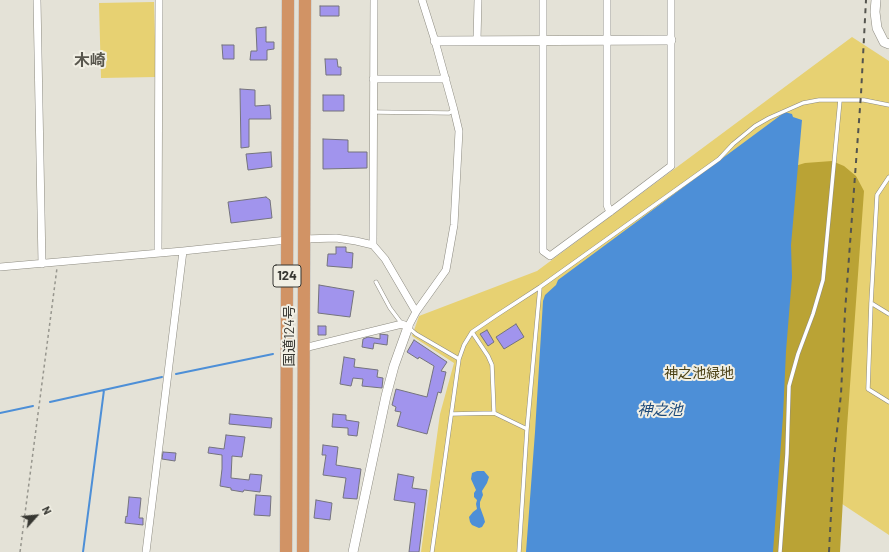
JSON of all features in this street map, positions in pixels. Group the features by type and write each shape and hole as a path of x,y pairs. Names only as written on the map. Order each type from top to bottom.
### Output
{"highway":[{"name":"国道124号","path":"286,552 288,0"},
{"name":"国道124号","path":"303,552 305,0"}],"street":[{"path":"38,0 42,264"},
{"path":"158,252 159,0"},
{"path":"373,245 374,0"},
{"path":"353,552 386,396 405,326 446,270 454,225 458,131 446,79 422,0"},
{"path":"477,40 478,0"},
{"path":"543,0 543,251 550,256 671,166 671,0"},
{"path":"607,0 607,205 610,212"},
{"path":"876,0 875,12 877,28 884,42 889,44"},
{"path":"435,41 671,40"},
{"path":"373,79 446,79"},
{"path":"304,239 336,238 356,240 373,245 385,260 416,312"},
{"path":"0,267 287,240"},
{"path":"146,552 183,250"},
{"path":"304,348 405,326"}],"lane":[{"path":"432,552 452,414 458,359 472,332 540,287 719,159 733,144 755,126 769,118 803,103 819,100 864,100 889,105"},
{"path":"780,552 789,386 798,354 813,314 823,280 840,100"},
{"path":"373,112 449,113 454,110"},
{"path":"889,177 877,195 868,389 889,402"},
{"path":"376,282 390,308 405,326 458,359"},
{"path":"519,552 527,429 540,287"},
{"path":"871,303 889,314"},
{"path":"472,332 488,356 492,365 494,413"},
{"path":"452,414 494,413 527,429"}],"path":[{"path":"20,552 57,262"}],"green space":[{"path":"154,2 156,77 101,78 99,3"},
{"name":"神之池緑地","path":"852,37 889,61 889,535 830,496 824,552 421,552 440,414 454,363 412,336 419,316 537,271"}],"shaded area":[{"path":"832,161 844,166 856,176 864,191 847,427 840,552 770,552 795,166 805,163"}],"water":[{"name":"神之池","path":"785,112 802,120 791,245 792,277 773,552 526,552 543,301 545,295 556,285 558,280"},
{"path":"484,471 489,477 482,491 483,495 480,502 480,507 485,522 482,527 479,528 472,525 469,517 477,509 477,500 474,497 476,490 471,479 472,473"}],"building":[{"path":"320,6 339,6 339,16 320,16"},
{"path":"266,27 266,42 274,42 274,49 267,50 267,60 250,60 251,51 257,51 256,28"},
{"path":"222,45 234,45 234,59 223,59"},
{"path":"325,59 337,59 338,67 341,67 341,75 326,75"},
{"path":"240,89 255,90 255,106 270,105 271,119 249,119 249,147 241,148"},
{"path":"323,95 344,95 344,111 323,111"},
{"path":"323,139 348,140 348,152 367,152 367,168 323,169"},
{"path":"271,152 272,167 248,170 246,154"},
{"path":"266,197 270,200 272,218 231,223 228,202"},
{"path":"336,247 346,247 346,252 353,253 352,268 327,266 328,254 336,254"},
{"path":"319,285 354,291 350,317 318,313"},
{"path":"516,324 524,337 504,349 496,337"},
{"path":"318,326 326,326 326,335 318,335"},
{"path":"487,330 494,342 488,346 480,334"},
{"path":"380,334 388,335 387,345 374,343 373,349 362,347 363,339 368,337 380,339"},
{"path":"414,340 447,362 441,371 446,372 441,393 438,392 427,434 397,426 401,412 395,411 396,407 392,405 396,389 427,397 434,366 407,352"},
{"path":"344,357 355,359 354,367 378,370 377,377 383,378 382,388 362,386 363,379 353,378 351,386 340,384"},
{"path":"230,414 272,418 271,428 229,424"},
{"path":"333,414 346,415 346,420 359,422 357,436 348,435 348,428 332,427"},
{"path":"226,435 245,437 242,457 232,456 231,478 249,480 250,474 262,475 260,492 244,490 243,492 220,486 222,455 208,453 209,447 224,449"},
{"path":"323,445 338,447 336,465 361,469 357,499 343,498 346,478 323,475 326,455 322,455"},
{"path":"163,452 176,453 175,461 162,459"},
{"path":"398,474 414,477 412,488 427,490 419,552 409,552 415,503 394,500"},
{"path":"256,495 271,496 270,516 254,515"},
{"path":"129,497 141,498 139,518 143,518 143,525 125,523"},
{"path":"316,500 332,503 330,520 314,518"}],"waterway":[{"path":"176,374 273,354"},
{"path":"50,402 162,377"},
{"path":"83,552 104,390"},
{"path":"0,413 33,406"}],"railway":[{"path":"829,552 834,458 841,394 845,312 861,94 866,0"}],"district":[{"name":"木崎","path":"90,61"}]}
